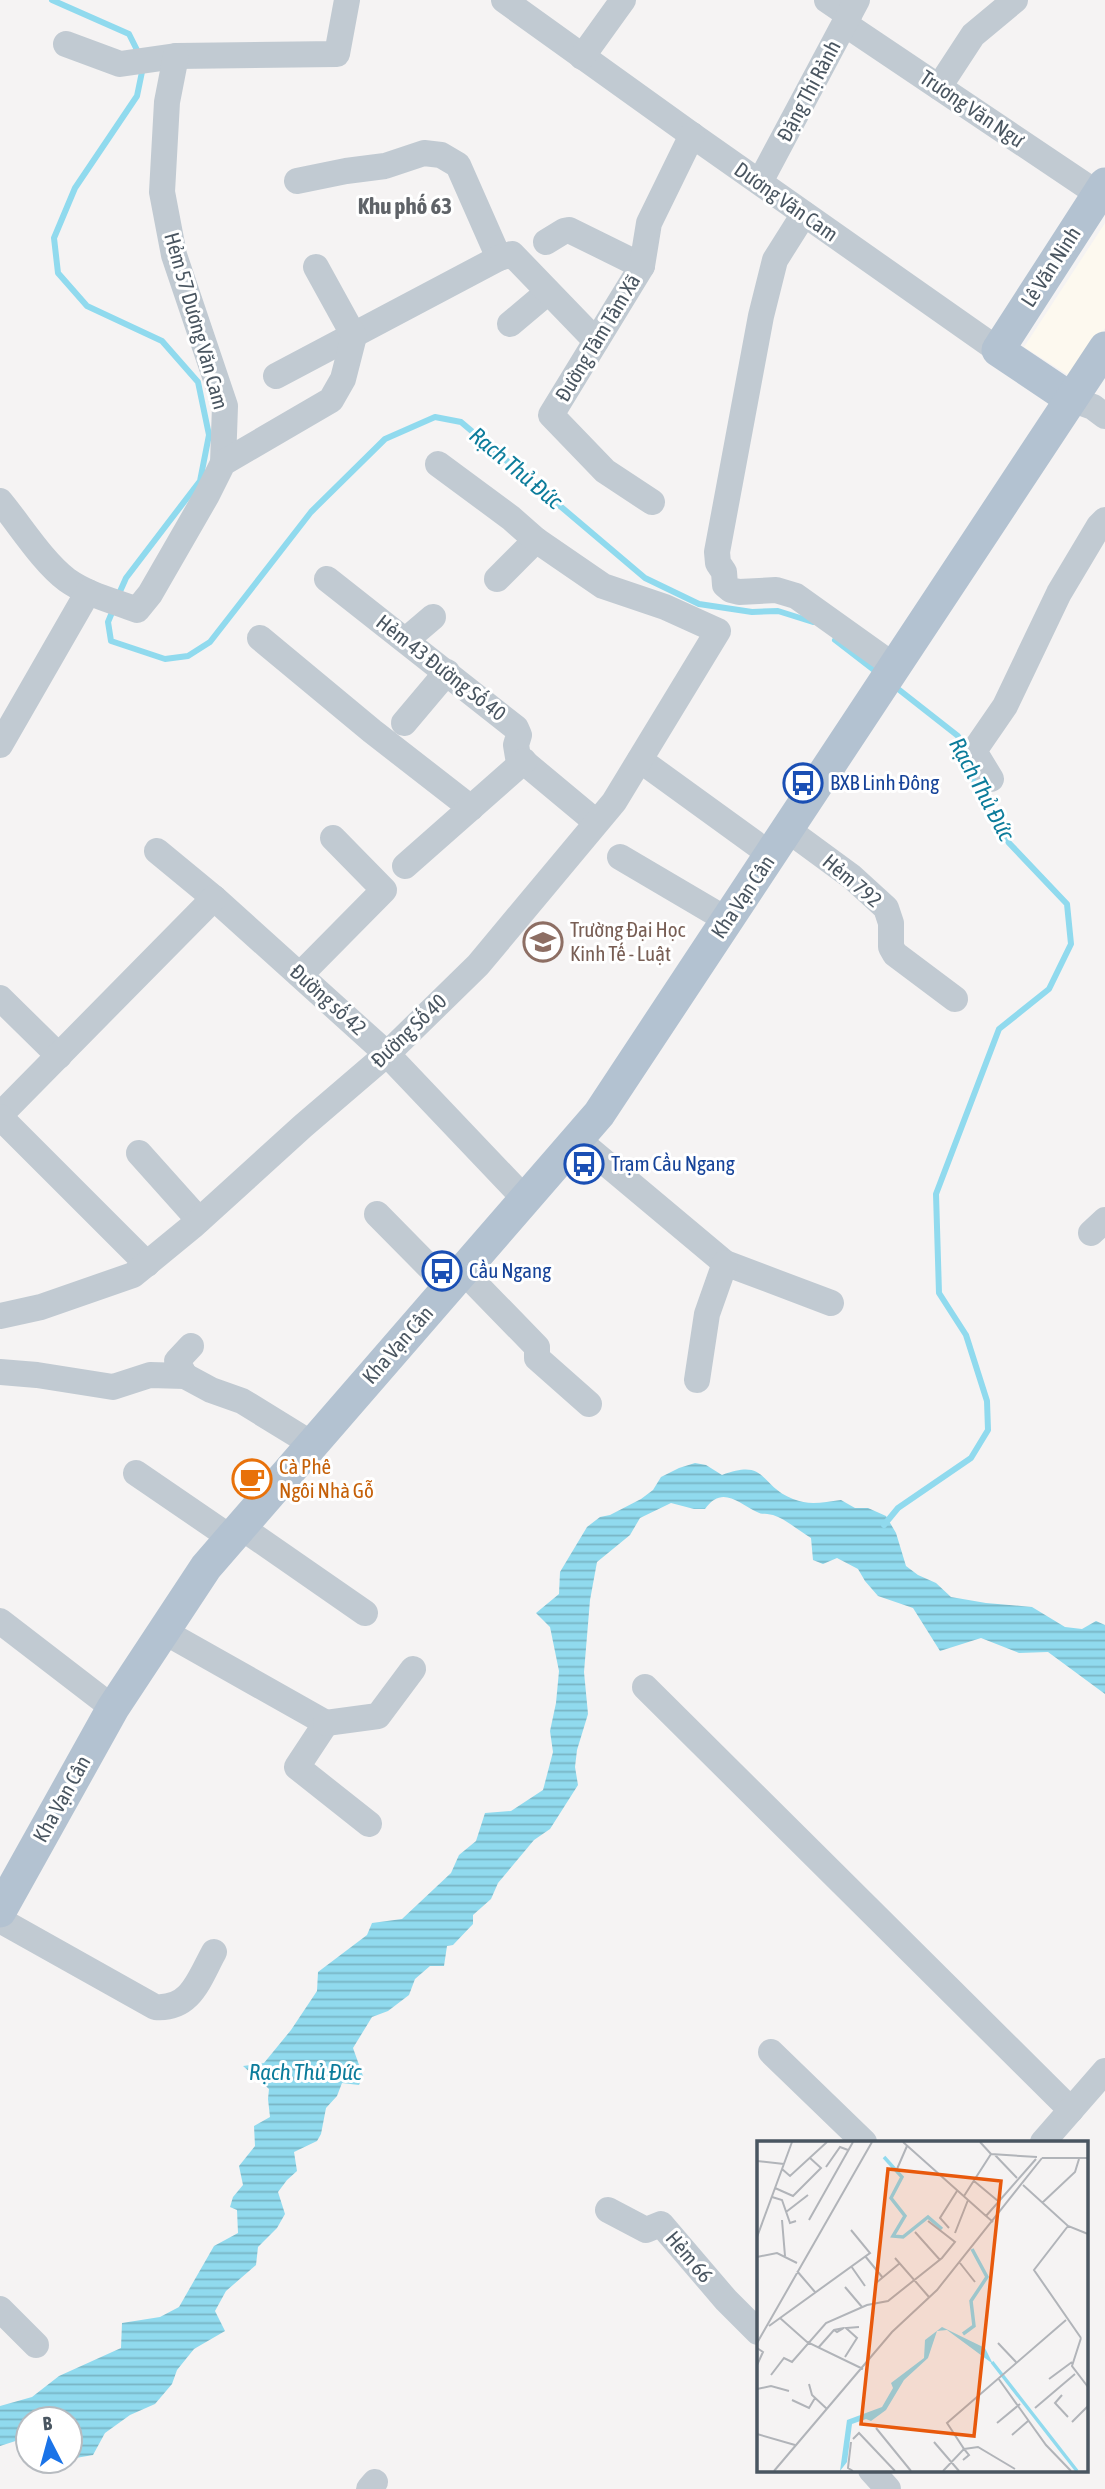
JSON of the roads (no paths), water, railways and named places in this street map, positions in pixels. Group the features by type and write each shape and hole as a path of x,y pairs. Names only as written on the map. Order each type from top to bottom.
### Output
{"main road":[{"name":"Lê Văn Ninh","path":"998,350 1102,189"},
{"path":"894,666 1105,348"},
{"name":"Dương Văn Cam","path":"998,350 1071,399"},
{"name":"Kha Vạn Cân","path":"0,1911 113,1708 206,1567 599,1114 861,720 894,666"}],"street":[{"path":"66,44 120,64 176,56 337,54 347,0"},
{"name":"Dương Văn Cam","path":"504,0 998,350"},
{"path":"582,57 623,0"},
{"name":"Trương Văn Ngư","path":"828,0 850,13 939,87 1102,189"},
{"path":"939,87 973,35 1015,0"},
{"name":"Đặng Thị Rành","path":"760,182 850,13"},
{"name":"Hẻm 57 Dương Văn Cam","path":"176,56 167,102 162,192 174,255 225,406 223,463"},
{"name":"Đường Tâm Tâm Xã","path":"652,502 606,471 551,415 642,266 649,223 692,135"},
{"path":"297,181 386,166 424,153 441,155 458,164 499,258"},
{"path":"804,214 775,260 761,316 717,552 718,563 724,572 725,585 730,590 785,591 796,596 894,666"},
{"path":"546,242 569,230 642,266"},
{"path":"276,376 499,258 512,254 596,341"},
{"path":"0,501 51,564 67,579 88,592 137,610 150,594 208,495 223,463 331,400 343,379 354,337 317,267"},
{"path":"510,324 548,292"},
{"path":"1071,399 1093,407 1105,416"},
{"path":"438,464 536,540 497,579"},
{"path":"991,779 974,751 1005,706 1059,593 1105,520"},
{"name":"Đường Số 40","path":"0,1317 41,1307 133,1275 199,1220 387,1054 478,965 596,822 648,766 718,631 665,607 603,586 536,540"},
{"name":"Hẻm 43 Đường Số 40","path":"327,579 516,727 519,735 516,751 518,757 524,761"},
{"path":"0,745 88,592"},
{"path":"406,640 433,617"},
{"path":"260,638 372,731 471,807"},
{"path":"404,723 447,672"},
{"path":"405,866 524,761 596,822"},
{"name":"Hẻm 792","path":"648,766 779,843 852,877 886,908 891,923 891,947 895,954 955,999"},
{"path":"300,975 384,890 333,838"},
{"name":"Đường số 42","path":"157,851 214,898 387,1054 524,1198"},
{"path":"620,857 727,920"},
{"path":"147,1264 0,1116 214,898"},
{"path":"0,998 59,1056"},
{"path":"577,1139 725,1263 831,1303"},
{"path":"139,1153 199,1220"},
{"path":"377,1214 537,1348 537,1358 589,1404"},
{"path":"697,1380 708,1314 725,1263"},
{"path":"185,1376 177,1361 191,1346"},
{"path":"0,1372 113,1387 150,1375 185,1376 211,1390 242,1401 312,1444"},
{"path":"136,1473 365,1613"},
{"path":"0,1621 113,1708"},
{"path":"163,1631 326,1723 378,1716 413,1669"},
{"path":"645,1687 1071,2110"},
{"path":"326,1723 297,1767 369,1824"},
{"path":"0,1920 155,2007 168,2008 180,2004 190,1995 214,1952"},
{"path":"771,2052 861,2141"},
{"path":"1045,2141 1105,2071"},
{"name":"Hẻm 66","path":"608,2210 646,2230 661,2224 726,2300 757,2331"},
{"path":"0,2309 36,2345"},
{"path":"873,2472 888,2489"}],"water":[{"name":"Rạch Thủ Đức","path":"695,1463 706,1465 722,1475 737,1471 755,1471 782,1493 799,1501 817,1503 841,1500 855,1508 868,1508 886,1516 896,1533 906,1566 936,1583 951,1597 1032,1607 1065,1627 1082,1629 1096,1621 1105,1625 1105,1694 1048,1652 1019,1653 981,1638 940,1651 913,1608 878,1596 858,1569 837,1558 823,1564 813,1560 811,1538 778,1517 759,1513 730,1498 718,1498 705,1509 671,1503 640,1518 630,1535 597,1562 590,1600 584,1672 588,1714 577,1750 575,1767 578,1785 550,1829 534,1840 498,1883 491,1899 473,1915 473,1924 453,1945 447,1946 444,1966 430,1966 415,1979 409,1995 388,2011 372,2017 353,2048 363,2076 359,2085 342,2083 337,2096 326,2108 317,2141 294,2152 297,2171 278,2192 285,2214 277,2228 258,2247 256,2265 226,2291 215,2311 225,2331 194,2349 177,2370 172,2384 155,2404 130,2415 105,2433 93,2455 84,2457 84,2405 14,2405 14,2442 0,2446 0,2406 32,2397 59,2376 121,2348 122,2323 160,2317 179,2307 214,2246 238,2233 237,2210 230,2207 233,2197 243,2185 239,2166 255,2146 254,2126 270,2117 269,2089 243,2066 264,2063 291,2030 317,1991 318,1972 367,1935 372,1923 402,1919 451,1873 459,1855 476,1841 485,1813 511,1811 543,1790 553,1752 550,1731 559,1671 550,1627 536,1613 559,1594 560,1572 587,1527 600,1517 610,1515 641,1499 653,1490 661,1477"}],"waterway":[{"name":"Rạch Thủ Đức","path":"52,0 129,34 139,54"},
{"name":"Rạch Thủ Đức","path":"118,596 126,578 200,481 209,435 198,382 162,341 87,306 58,273 54,238 75,188 137,96 143,67"},
{"name":"Rạch Thủ Đức","path":"113,610 108,622 111,641 165,659 188,656 210,642 311,512 385,439 435,417 461,422 645,578 699,604 752,612 778,611 813,622"},
{"name":"Rạch Thủ Đức","path":"835,640 879,674"},
{"name":"Rạch Thủ Đức","path":"893,685 958,736 964,754"},
{"name":"Rạch Thủ Đức","path":"884,1525 898,1508 971,1458 988,1430 987,1401 966,1335 939,1293 936,1194 999,1029 1049,989 1071,944 1067,904 1009,843 975,783 968,764"}],"place":[{"name":"BXB Linh Đông","path":"803,783"},
{"name":"Trường Đại Học Kinh Tế - Luật","path":"543,942"},
{"name":"Trạm Cầu Ngang","path":"584,1164"},
{"name":"Cầu Ngang","path":"442,1271"},
{"name":"Cà Phê Ngôi Nhà Gỗ","path":"252,1479"}],"district":[{"name":"Khu phố 63","path":"405,206"}]}
